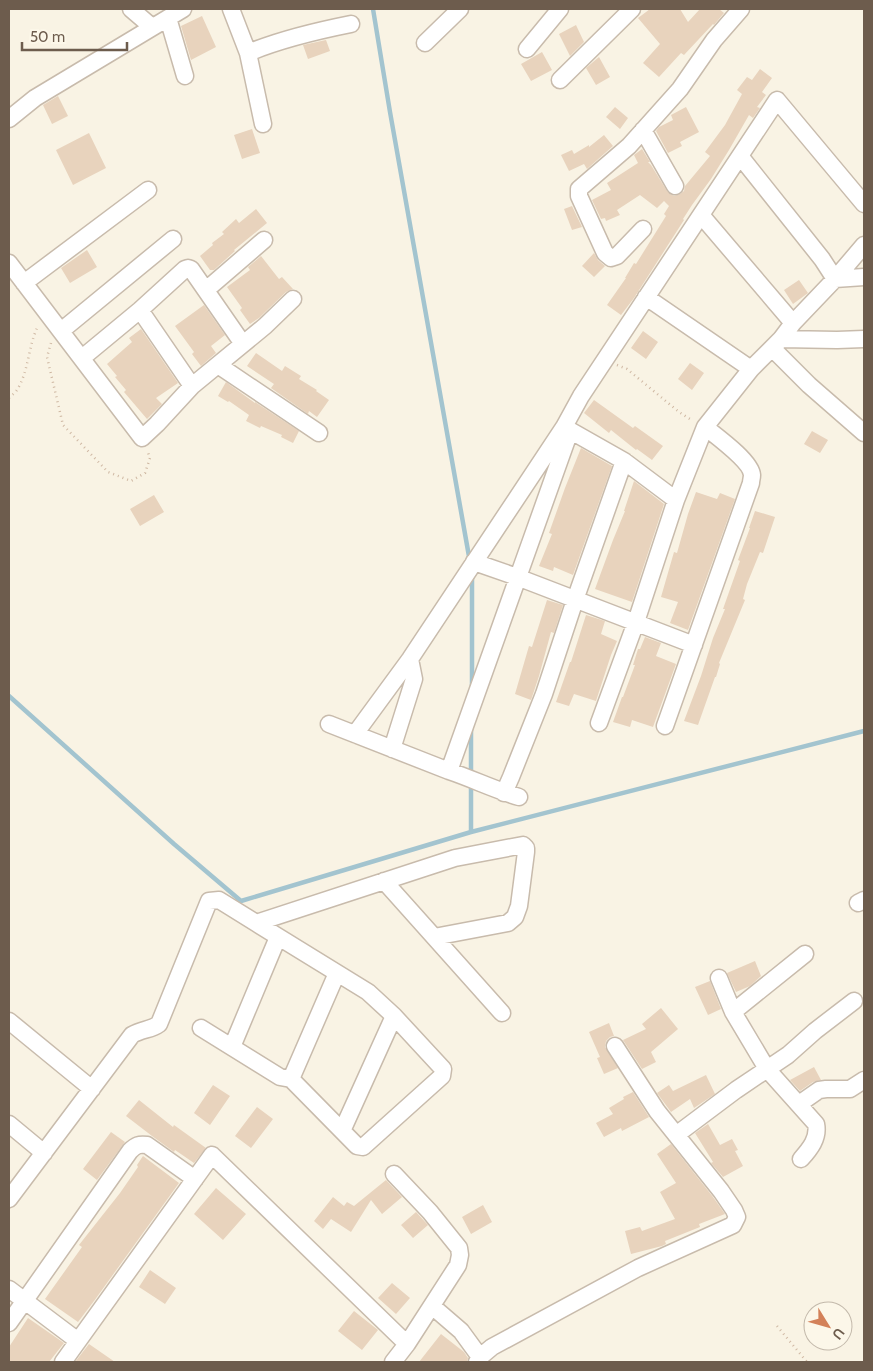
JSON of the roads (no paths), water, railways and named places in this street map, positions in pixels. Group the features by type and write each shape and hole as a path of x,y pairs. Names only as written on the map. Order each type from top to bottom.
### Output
{"street":[{"path":"131,9 152,27"},
{"path":"9,119 35,98 183,9"},
{"path":"231,9 248,53 263,124"},
{"path":"425,43 460,9"},
{"path":"527,49 560,9"},
{"path":"560,80 632,9"},
{"path":"643,229 617,256 611,258 605,253 578,193 579,189 629,146 680,89 714,40 741,9"},
{"path":"168,18 185,76"},
{"path":"248,53 280,42 351,24"},
{"path":"449,771 567,429 581,396 778,100 864,204"},
{"path":"643,130 676,186"},
{"path":"740,156 822,258 835,279"},
{"path":"24,283 148,190"},
{"path":"701,215 793,323"},
{"path":"58,328 173,239"},
{"path":"206,290 264,240"},
{"path":"599,724 636,622 676,500 706,427 751,370 864,245"},
{"path":"9,263 142,438 192,386 293,299"},
{"path":"82,358 140,310 185,269 191,269 243,344"},
{"path":"835,279 864,277"},
{"path":"646,297 751,370"},
{"path":"140,310 192,386"},
{"path":"777,343 864,339"},
{"path":"777,343 809,385 864,433"},
{"path":"218,365 319,434"},
{"path":"665,726 751,483 752,474 743,459 706,427"},
{"path":"567,429 624,461 676,500"},
{"path":"355,734 410,659 472,565 567,429"},
{"path":"329,724 511,795 511,777 544,694 624,461"},
{"path":"472,565 517,577 694,644"},
{"path":"392,749 414,679 410,659"},
{"path":"256,923 454,858 523,845 526,848 526,852 519,906 515,917 508,924 434,937"},
{"path":"384,881 502,1013"},
{"path":"9,1199 132,1035 140,1030 154,1028 159,1024 209,901 219,900 368,992 394,1016 443,1069 442,1076 364,1147 357,1146 291,1079 280,1077 201,1028"},
{"path":"232,1047 278,937"},
{"path":"734,1012 805,954"},
{"path":"291,1079 337,973"},
{"path":"719,978 734,1012 767,1069 816,1124 818,1131 812,1146 801,1159"},
{"path":"676,1135 736,1090 788,1055 854,1001"},
{"path":"342,1131 394,1016"},
{"path":"9,1021 92,1089"},
{"path":"432,1306 461,1331 478,1359 492,1347 638,1268 732,1225 736,1217 734,1210 657,1111 615,1046"},
{"path":"799,1104 819,1090 850,1090 864,1080"},
{"path":"9,1124 44,1152"},
{"path":"9,1323 130,1151 136,1146 140,1144 146,1145 195,1179"},
{"path":"63,1362 212,1155 407,1344"},
{"path":"393,1362 407,1344 458,1265 460,1255 459,1248 430,1212 394,1174"},
{"path":"9,1290 78,1341"}],"waterway":[{"path":"373,9 470,562"},
{"path":"472,574 472,689"},
{"path":"9,696 174,844 241,901 471,832 864,731"},
{"path":"471,727 471,776"},
{"path":"471,784 471,832"}]}
